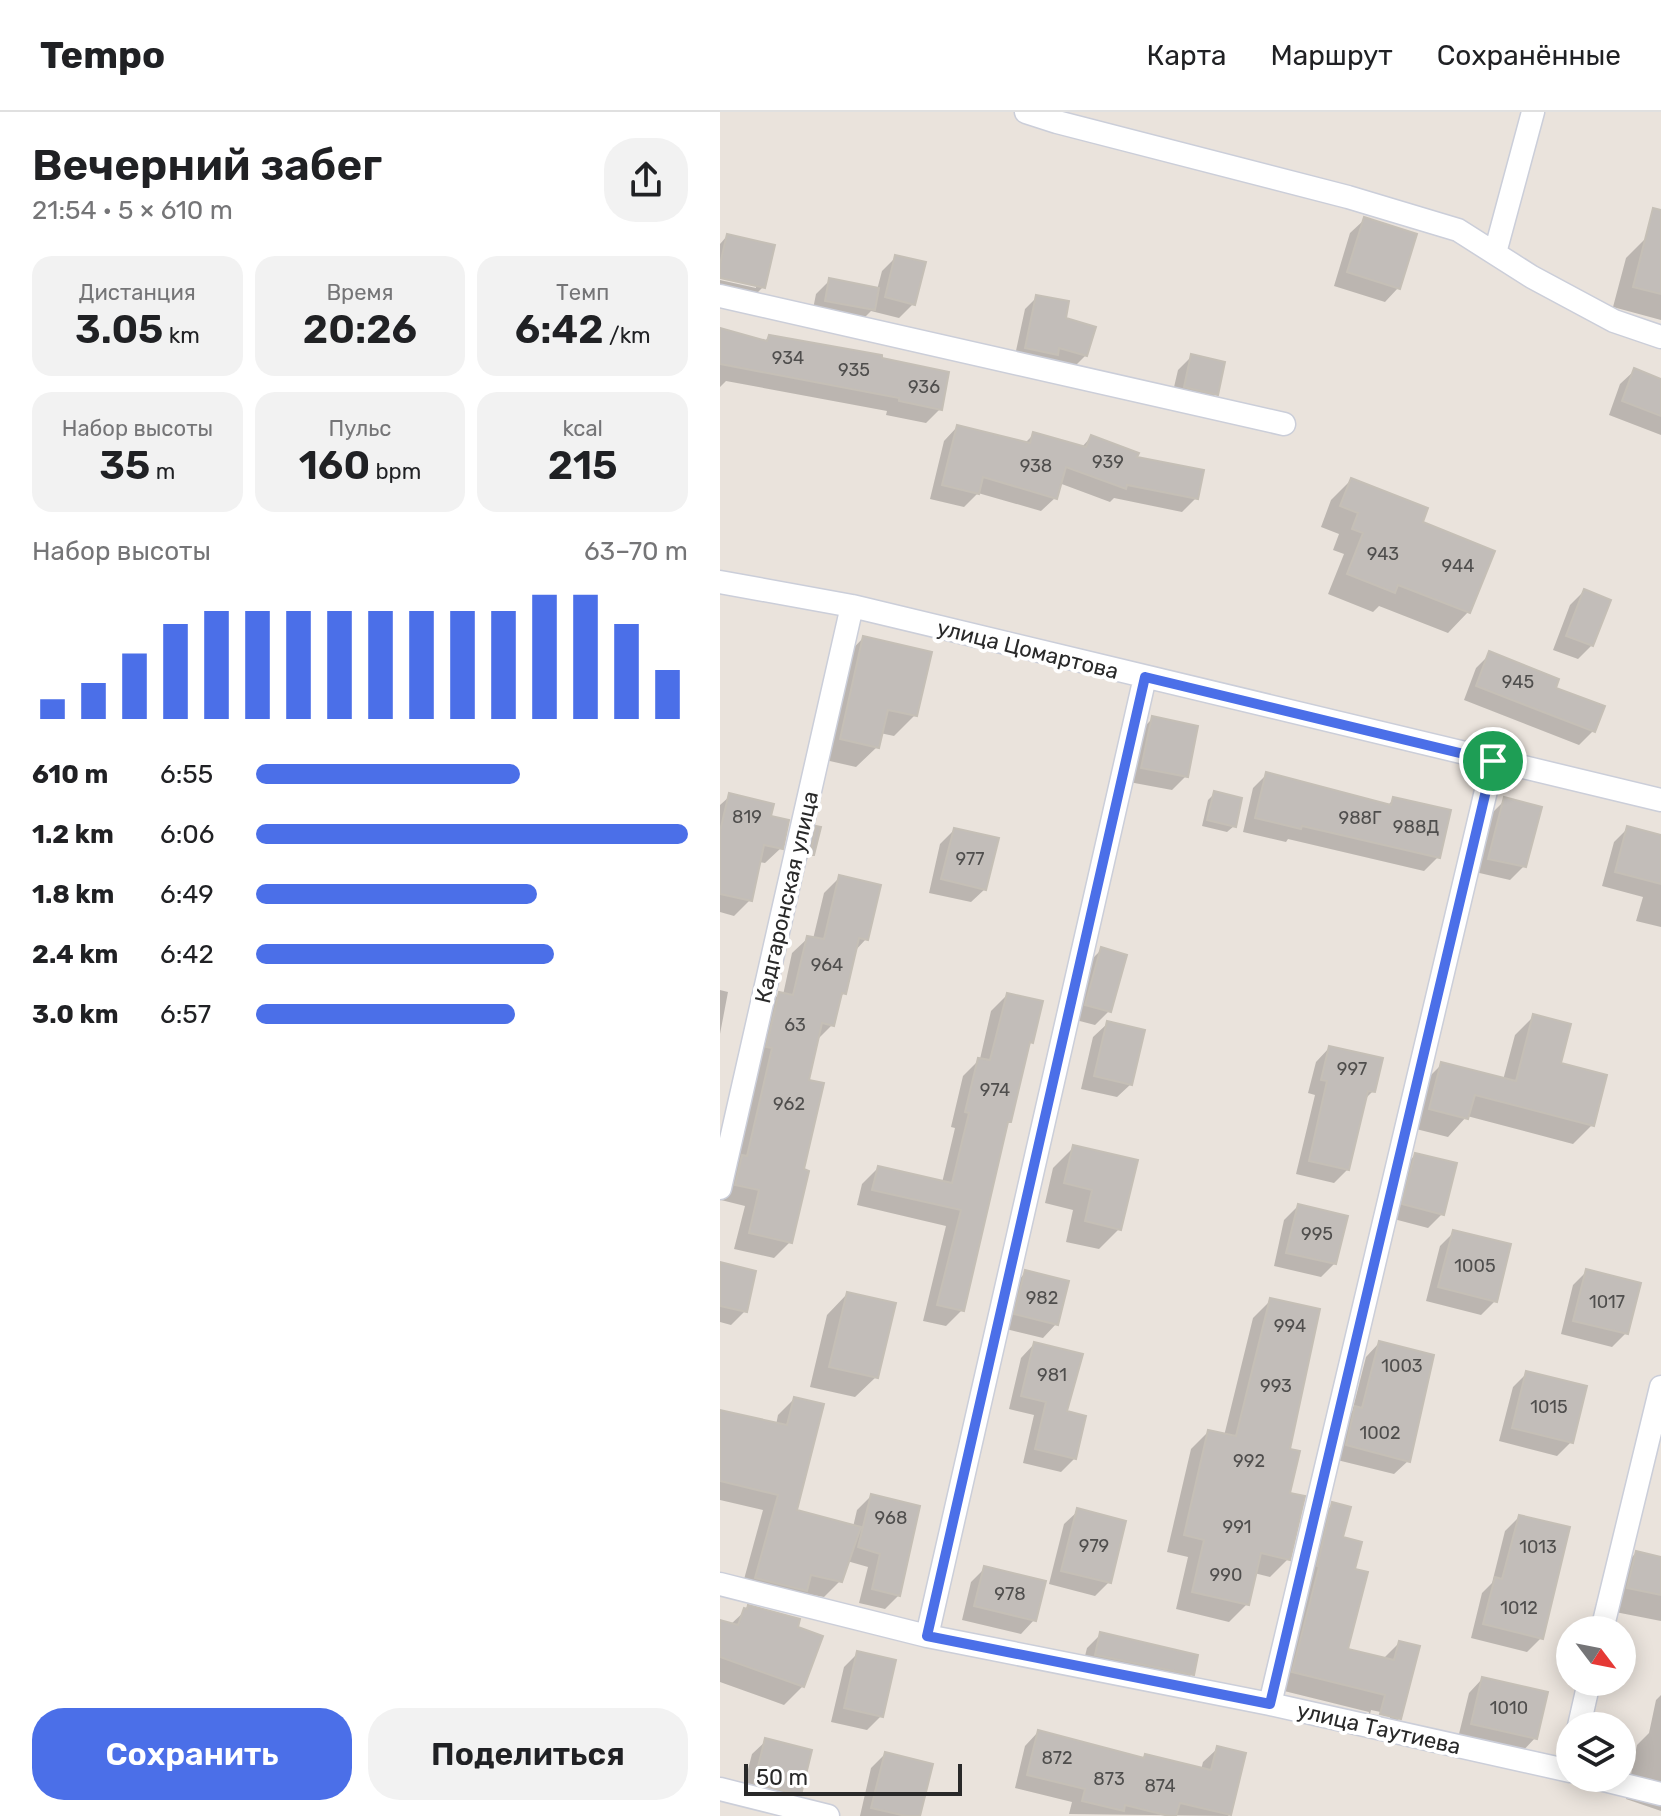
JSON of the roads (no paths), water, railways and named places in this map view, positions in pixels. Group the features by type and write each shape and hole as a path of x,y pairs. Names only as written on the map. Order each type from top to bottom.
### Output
{"street":[{"path":"1026,112 1348,197 1458,230 1532,277 1614,321 1661,337"},
{"path":"1495,253 1533,112"},
{"path":"720,296 1284,424"},
{"name":"улица Цомартова","path":"720,582 852,606 1661,800"},
{"name":"Кадгаронская улица","path":"720,1188 852,606"},
{"path":"927,1636 1145,677"},
{"path":"1270,1704 1493,761"},
{"path":"1605,1616 1661,1387"},
{"name":"улица Таутиева","path":"720,1584 927,1636 1270,1704 1556,1765"},
{"path":"1636,1788 1661,1794"},
{"path":"720,1789 828,1816"}]}
